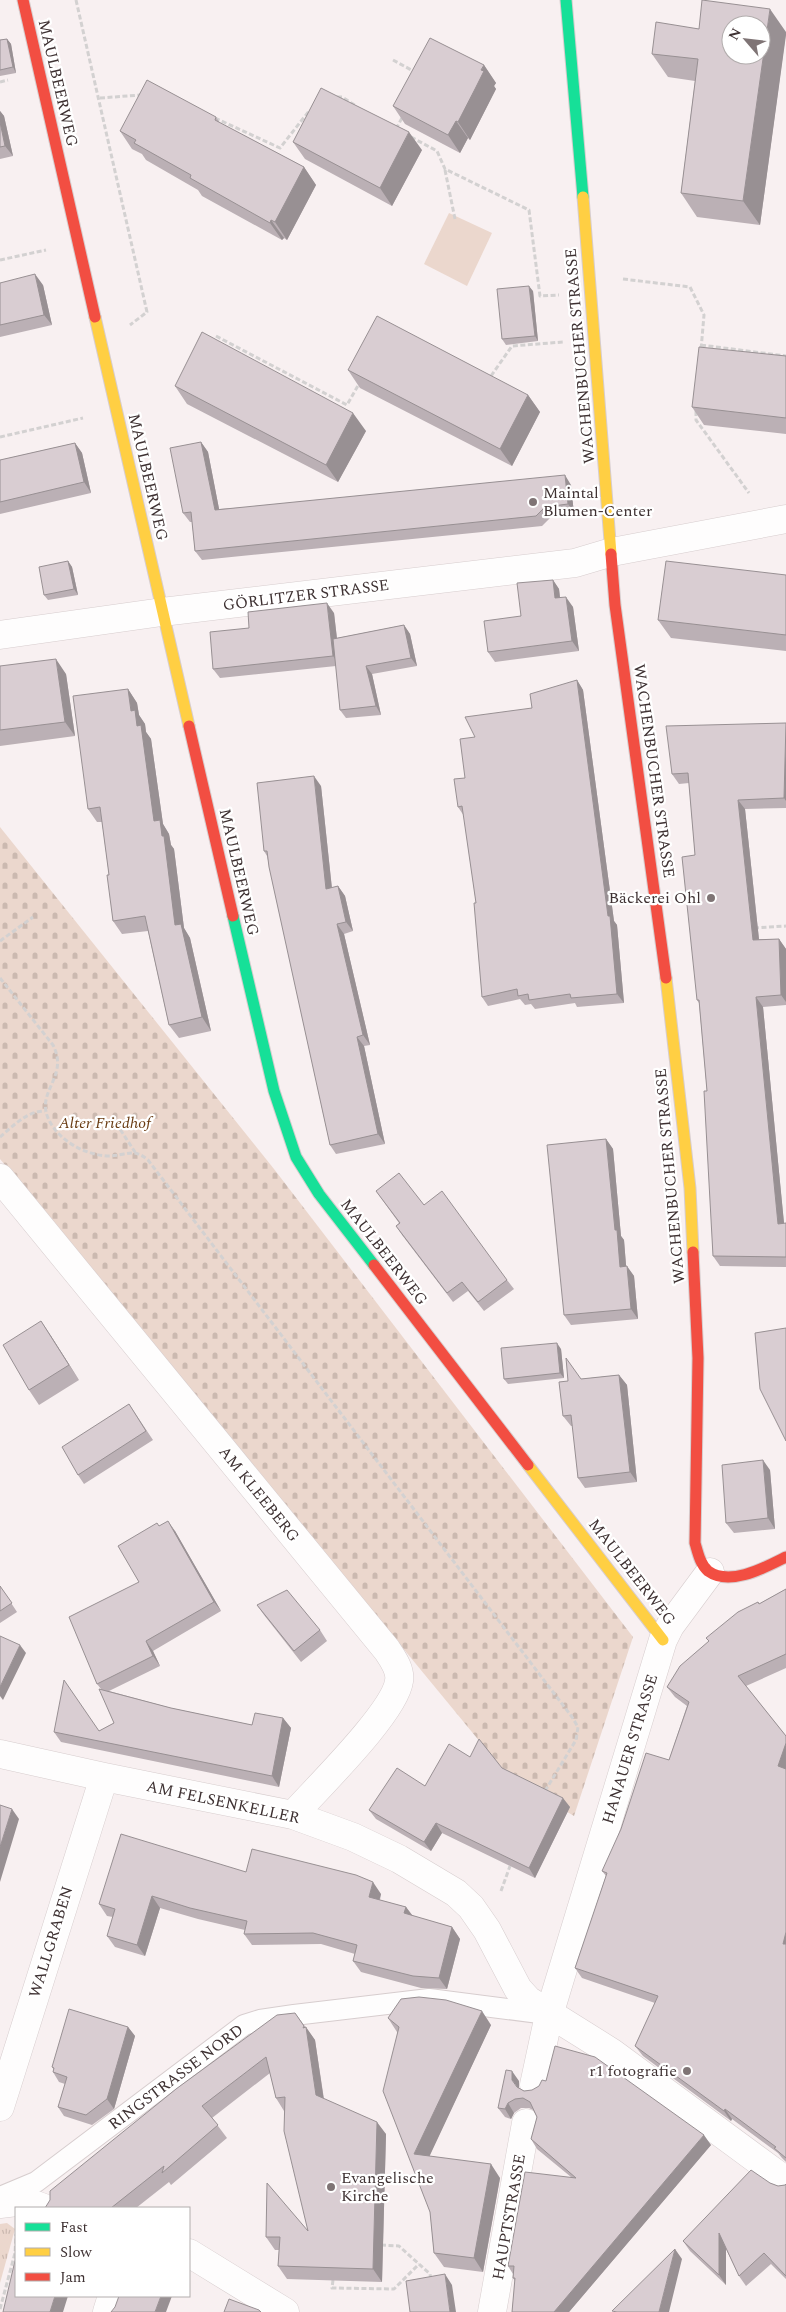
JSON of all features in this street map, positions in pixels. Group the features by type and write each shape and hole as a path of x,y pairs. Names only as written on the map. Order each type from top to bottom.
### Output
{"street":[{"name":"MAULBEERWEG","path":"23,0 162,612 274,1091 296,1157 319,1194 664,1640"},
{"name":"WACHENBUCHER STRASSE","path":"566,0 592,292 617,626 661,936 690,1188 698,1366 695,1543 701,1562 710,1572"},
{"name":"GÖRLITZER STRASSE","path":"0,635 162,612 575,563 612,552 786,519"},
{"name":"AM KLEEBERG","path":"0,1178 387,1650 396,1664 400,1679 396,1694 384,1714 293,1815"},
{"path":"710,1572 724,1576 741,1576 786,1557"},
{"name":"HANAUER STRASSE","path":"549,2015 664,1640 670,1626 710,1572"},
{"name":"AM FELSENKELLER","path":"0,1754 16,1759 293,1815 353,1837 399,1859 456,1893 471,1907 487,1930 518,1989 528,2000 549,2015 611,2052 786,2181"},
{"name":"WALLGRABEN","path":"0,2107 104,1777"},
{"path":"534,2085 549,2015"},
{"name":"HAUPTSTRASSE","path":"492,2312 526,2122"},
{"path":"0,2204 26,2201 41,2207"},
{"path":"190,2254 285,2312"},
{"path":"107,2312 112,2297"}],"lane":[{"name":"RINGSTRASSE NORD","path":"0,2197 36,2182 226,2037 252,2022 294,2015 429,1999 549,2015"}],"path":[{"path":"76,0 148,312 102,347"},
{"path":"392,60 423,77"},
{"path":"100,98 143,94"},
{"path":"334,98 342,97 357,106"},
{"path":"211,116 280,148 314,106"},
{"path":"396,129 405,112"},
{"path":"388,124 437,151 445,169 455,219"},
{"path":"445,169 530,210 540,296 592,292"},
{"path":"0,260 55,248"},
{"path":"623,279 690,287 704,315 700,354"},
{"path":"216,336 348,405 362,378"},
{"path":"491,376 512,346 532,344"},
{"path":"701,345 786,356"},
{"path":"482,372 499,380"},
{"path":"697,402 696,420 749,493 756,525"},
{"path":"0,437 88,417"},
{"path":"0,940 33,918"},
{"path":"748,929 786,926"},
{"path":"0,978 54,1045 58,1054 58,1072 46,1098 45,1111 50,1123 63,1139 75,1146 99,1155 135,1152"},
{"path":"0,1137 26,1116 36,1111 45,1111"},
{"path":"112,1117 135,1152 148,1160 572,1717 578,1727 576,1740 543,1794"},
{"path":"0,2309 15,2253 15,2229"},
{"path":"376,2246 399,2246 430,2274 433,2288"},
{"path":"333,2280 332,2288 394,2288 419,2264"}],"green space":[{"path":"449,213 492,233 467,286 424,264"},
{"name":"Alter Friedhof","path":"0,827 274,1169 633,1637 574,1816 509,1777 0,1159"},
{"path":"7,2223 15,2229 0,2283 0,2224"}],"building":[{"path":"702,0 770,9 769,15 721,15 721,65 762,65 743,201 681,193 698,59 652,54 656,22 699,29"},
{"path":"430,38 484,65 481,70 484,71 475,89 458,122 456,121 448,135 393,106"},
{"path":"7,39 13,67 0,70 0,40"},
{"path":"147,80 216,117 215,120 304,167 275,222 271,220 270,223 190,178 191,175 134,143 136,140 120,131"},
{"path":"321,88 409,132 380,188 293,142"},
{"path":"0,122 5,146 0,147"},
{"path":"35,274 44,315 0,325 0,283"},
{"path":"529,286 535,336 502,339 497,289"},
{"path":"377,316 528,395 500,449 348,370"},
{"path":"202,332 353,413 326,465 175,386"},
{"path":"699,347 786,356 786,418 692,407"},
{"path":"201,442 215,510 565,475 568,504 545,507 536,516 195,551 191,512 183,513 170,448"},
{"path":"75,443 84,482 0,502 0,460"},
{"path":"68,561 74,589 44,595 39,567"},
{"path":"666,561 786,575 786,635 658,620"},
{"path":"553,580 555,598 566,597 572,641 488,652 484,621 521,616 517,583"},
{"path":"327,603 333,656 213,669 210,632 249,628 248,612"},
{"path":"404,625 411,658 366,666 376,706 340,710 333,639"},
{"path":"56,659 65,722 0,730 0,666"},
{"path":"577,680 608,916 610,916 617,994 571,998 570,994 529,1000 528,994 518,996 517,989 482,997 474,903 476,903 462,806 458,807 454,779 465,778 460,739 475,737 465,717 532,708 530,694"},
{"path":"128,689 131,711 135,710 137,726 141,725 154,821 160,820 162,836 164,836 175,925 181,924 202,1017 169,1025 145,916 113,921 100,807 88,809 73,696"},
{"path":"786,723 784,798 738,800 753,940 779,939 781,995 756,997 778,1224 786,1223 786,1257 713,1256 704,1091 707,1091 699,1000 697,1000 682,857 695,855 688,773 672,774 666,726"},
{"path":"314,776 326,889 338,886 346,922 337,924 363,1035 357,1037 378,1134 330,1145 267,851 264,851 257,783"},
{"path":"606,1139 620,1267 627,1266 631,1309 564,1315 547,1145"},
{"path":"399,1173 424,1205 442,1191 507,1280 478,1302 462,1282 447,1293 396,1226 400,1223 376,1191"},
{"path":"41,1321 69,1365 29,1390 3,1345"},
{"path":"786,1328 786,1441 760,1389 755,1333"},
{"path":"557,1343 560,1373 504,1379 501,1348"},
{"path":"566,1358 581,1379 619,1375 630,1472 578,1478 571,1415 563,1416 559,1382 568,1381"},
{"path":"129,1404 146,1431 78,1475 62,1447"},
{"path":"763,1460 768,1518 726,1523 722,1465"},
{"path":"168,1521 214,1602 146,1641 153,1656 97,1684 69,1617 139,1582 118,1546 157,1523 159,1526"},
{"path":"0,1586 12,1603 0,1611"},
{"path":"786,1589 786,1654 738,1676 786,1736 786,1743 778,1766 786,1769 786,1932 783,1944 786,1944 786,2158 774,2148 776,2147 725,2109 724,2111 635,2046 658,1996 575,1968 607,1873 602,1871 621,1829 646,1753 669,1760 689,1702 667,1687 680,1666 709,1641 706,1638 738,1612 758,1602 759,1604"},
{"path":"287,1590 320,1630 294,1651 257,1605"},
{"path":"0,1636 20,1645 0,1687"},
{"path":"64,1680 99,1731 114,1723 99,1689 171,1708 252,1725 255,1713 283,1718 272,1776 54,1732"},
{"path":"479,1739 502,1768 563,1798 529,1868 436,1823 424,1842 369,1810 397,1768 425,1786 449,1744 470,1757"},
{"path":"0,1805 12,1809 0,1847"},
{"path":"121,1834 246,1872 252,1849 356,1875 373,1882 369,1897 406,1907 404,1913 452,1927 439,1978 413,1976 353,1961 357,1945 313,1933 244,1934 247,1921 190,1908 152,1896 137,1945 107,1936 115,1909 99,1904"},
{"path":"419,1997 446,2000 482,2011 414,2154 491,2164 474,2258 434,2253 430,2212 383,2091 399,2027 388,2018 401,1999"},
{"path":"69,2009 128,2027 107,2099 86,2115 58,2107 67,2077 53,2072 54,2068 52,2067"},
{"path":"295,2013 304,2026 303,2028 306,2027 316,2095 377,2122 373,2269 278,2266 280,2237 266,2237 267,2183 308,2231 284,2131 285,2097 276,2098 266,2057 202,2106 218,2125 162,2173 164,2166 112,2207 46,2207 50,2200 50,2191 176,2089 277,2015"},
{"path":"555,2046 595,2057 704,2135 554,2312 512,2312 515,2278 513,2278 514,2266 508,2266 525,2172 576,2178 531,2139 537,2117 530,2102 523,2098 515,2099 508,2103 505,2109 498,2108 506,2070 512,2071 512,2080 517,2087 524,2091 532,2090 539,2086 542,2080 546,2081"},
{"path":"751,2170 770,2183 778,2186 786,2184 786,2276 764,2253 739,2276 719,2233 719,2275 683,2241"},
{"path":"675,2249 659,2312 612,2311"},
{"path":"15,2261 15,2297 55,2297 50,2312 3,2312"},
{"path":"445,2274 450,2312 410,2312 406,2281"},
{"path":"119,2297 161,2297 155,2312 111,2312"},
{"path":"229,2299 259,2310 261,2312 224,2312"}],"traffic: fast":[{"path":"566,0 583,197"},
{"path":"233,916 274,1091 296,1157 319,1194 374,1265"}],"traffic: slow":[{"path":"583,197 611,554"},
{"path":"95,317 189,726"},
{"path":"666,978 690,1188 693,1252"},
{"path":"528,1465 663,1640"}],"traffic: jam":[{"path":"23,0 95,317"},
{"path":"611,554 615,605 666,978"},
{"path":"189,726 233,916"},
{"path":"693,1252 698,1358 695,1543 698,1554 708,1571 727,1577 748,1574 786,1557"},
{"path":"374,1265 528,1465"}],"place":[{"name":"Maintal Blumen-Center","path":"533,502"},
{"name":"Bäckerei Ohl","path":"711,898"},
{"name":"r1 fotografie","path":"687,2071"},
{"name":"Evangelische Kirche","path":"331,2187"}]}
